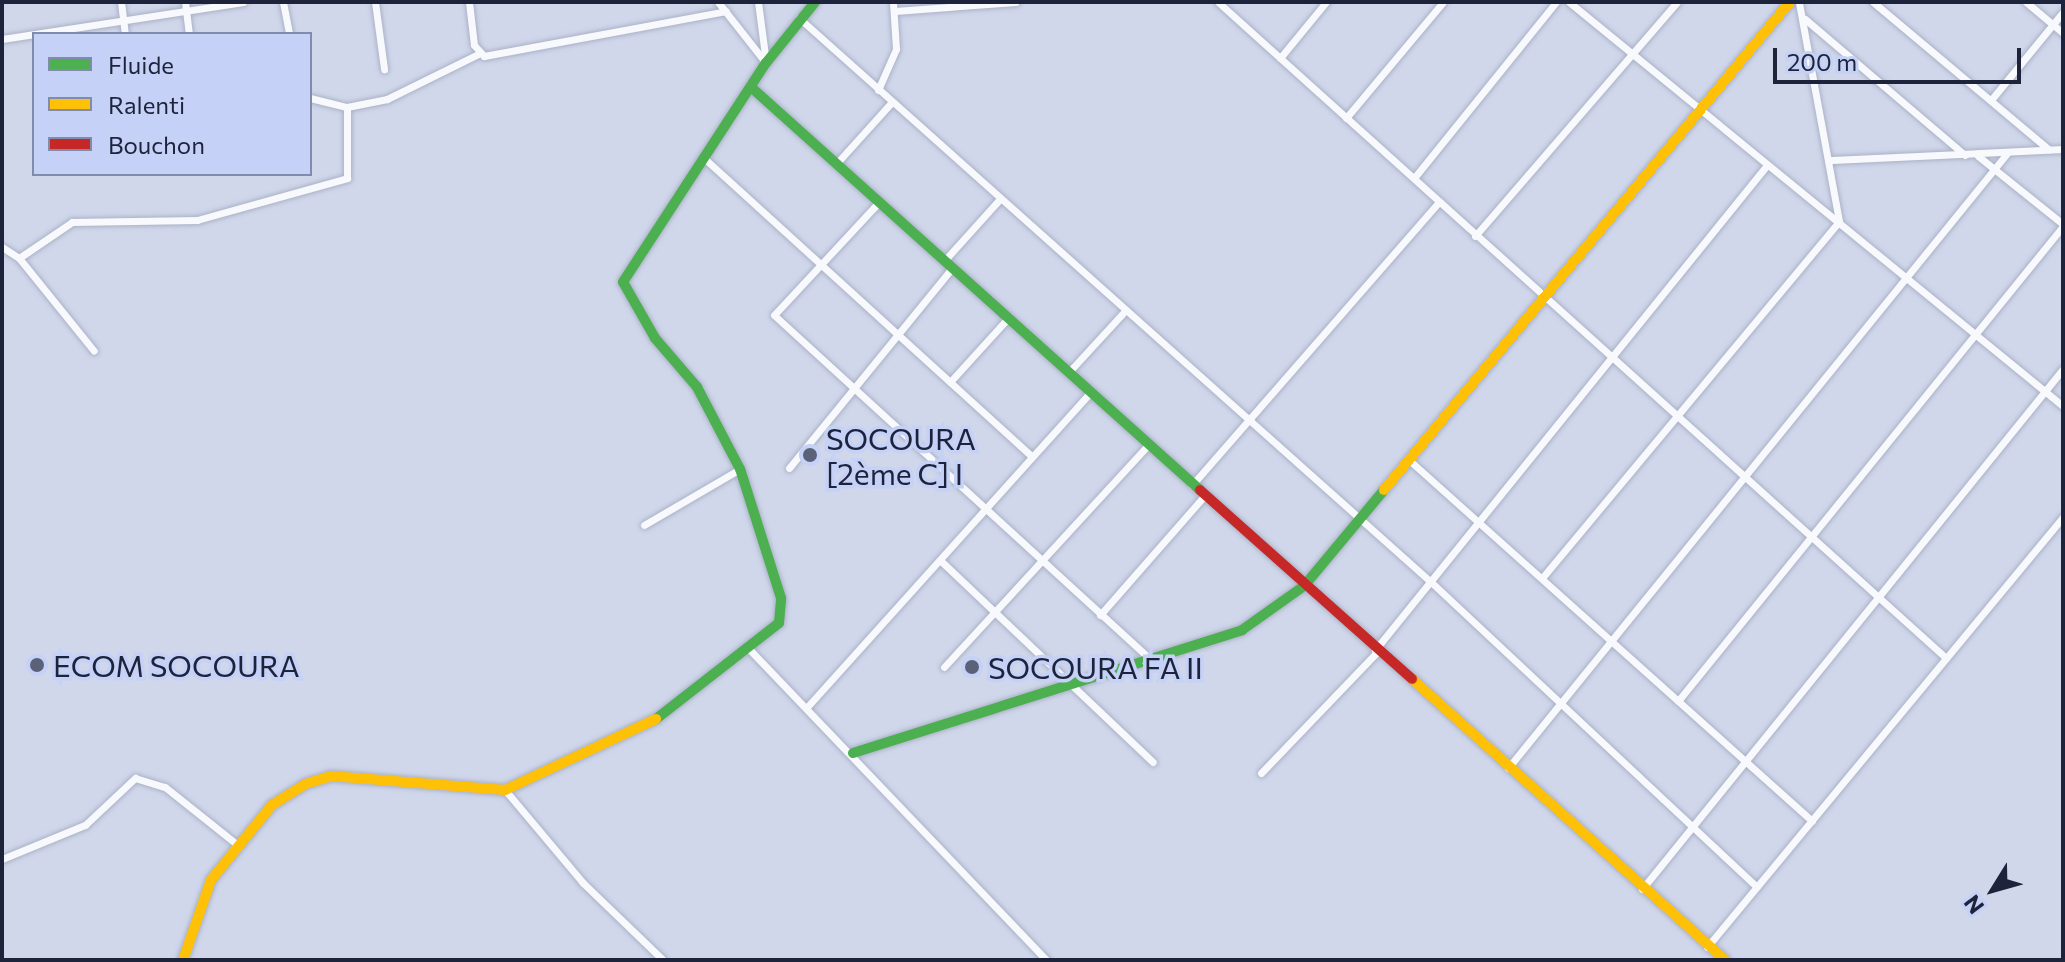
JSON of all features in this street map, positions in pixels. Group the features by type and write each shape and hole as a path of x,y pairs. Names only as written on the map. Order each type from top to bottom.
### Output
{"street":[{"path":"121,2 125,32"},
{"path":"49,32 185,6 243,2"},
{"path":"283,2 289,32"},
{"path":"375,2 384,69"},
{"path":"469,2 478,54"},
{"path":"718,2 766,63"},
{"path":"758,2 766,63"},
{"path":"183,960 211,880 272,805 331,776 505,790 640,730 751,651 783,614 740,469 697,387 624,288 766,63 799,18 815,2"},
{"path":"878,90 896,49 894,6 1016,2"},
{"path":"1218,2 1946,658"},
{"path":"1280,58 1326,2"},
{"path":"1346,118 1443,2"},
{"path":"1414,178 1556,2"},
{"path":"1569,2 2063,406"},
{"path":"1475,236 1677,2"},
{"path":"853,753 1072,681 1242,630 1304,586 1790,2"},
{"path":"1542,578 1839,221 1832,160 1799,2"},
{"path":"1873,2 2048,149"},
{"path":"2026,2 2063,33"},
{"path":"185,6 189,32"},
{"path":"312,98 347,107 387,99 478,54 726,11"},
{"path":"1991,100 2063,12"},
{"path":"799,18 1247,425 1431,582 1757,887"},
{"path":"1804,19 1965,155"},
{"path":"2,39 32,35"},
{"path":"752,88 1706,948 1725,960"},
{"path":"836,164 891,103"},
{"path":"19,258 72,222 197,220 347,178 347,107"},
{"path":"1832,160 1978,156 2063,149"},
{"path":"1507,769 2008,152"},
{"path":"1678,701 2063,225 1978,156"},
{"path":"705,159 1030,455"},
{"path":"1261,773 1376,651 1767,165"},
{"path":"789,468 999,200"},
{"path":"879,202 774,315 1040,562 1149,658"},
{"path":"1192,485 1439,202"},
{"path":"2,247 19,258 94,351"},
{"path":"1068,373 1123,313"},
{"path":"950,382 1008,318"},
{"path":"1642,889 1743,758 1879,598 2063,369"},
{"path":"808,706 986,511 1030,455 1090,393"},
{"path":"944,667 1148,445"},
{"path":"1409,460 1812,821"},
{"path":"644,525 740,469"},
{"path":"1100,615 1204,496"},
{"path":"1706,948 2063,517"},
{"path":"941,561 1072,681 1153,762"},
{"path":"751,651 853,753 1046,960"},
{"path":"2,859 85,825 135,778 165,787 239,846"},
{"path":"505,790 583,883 663,960"}],"traffic: fast":[{"path":"656,719 779,623 781,598 740,469 697,387 655,338 623,282 766,63 815,2"},
{"path":"752,88 1200,490"},
{"path":"853,753 1242,630 1304,586 1384,490"}],"traffic: slow":[{"path":"1384,490 1790,2"},
{"path":"1412,679 1725,960"},
{"path":"183,960 211,880 272,805 305,784 331,776 505,790 656,719"}],"traffic: jam":[{"path":"1200,490 1412,679"}],"place":[{"name":"SOCOURA [2ème C] I","path":"810,455"},
{"name":"ECOM SOCOURA","path":"37,665"},
{"name":"SOCOURA FA II","path":"972,667"}]}
